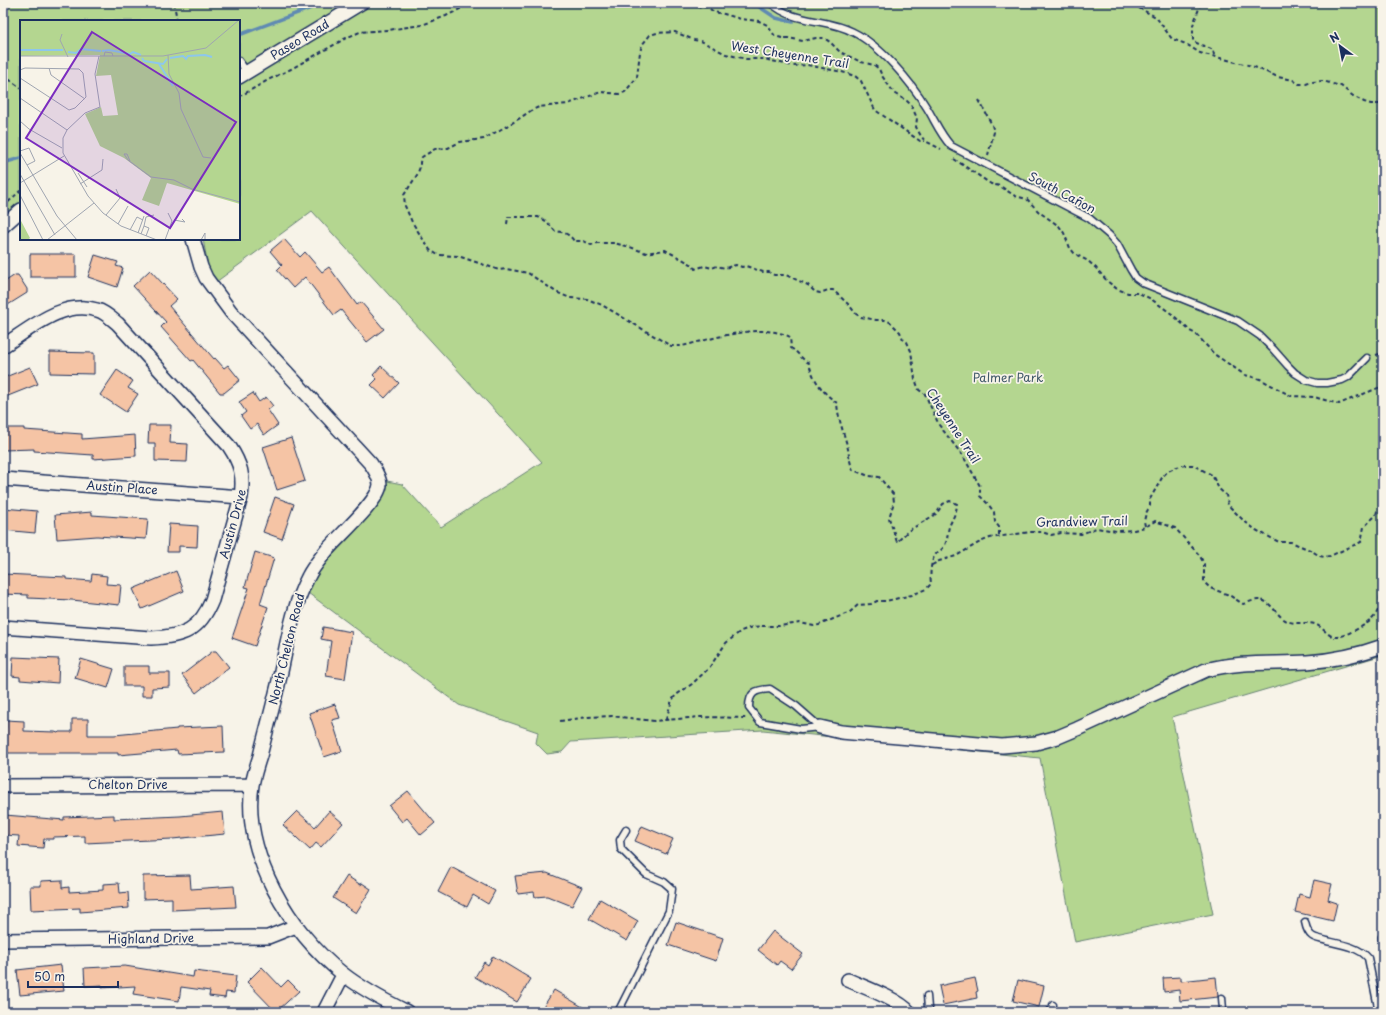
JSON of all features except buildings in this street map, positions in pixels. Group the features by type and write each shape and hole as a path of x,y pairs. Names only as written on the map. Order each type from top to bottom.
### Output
{"street":[{"name":"Paseo Road","path":"243,75 361,3"},
{"path":"3,226 20,211"},
{"name":"North Chelton Road","path":"193,240 201,267 214,290 231,312 371,464 378,476 380,484 371,503 327,550 309,576 302,590 291,626 277,691 252,784 251,814 256,845 260,858 279,898 296,926 327,961 343,975 378,997 407,1012"},
{"name":"Austin Drive","path":"3,346 62,310 73,308 99,310 118,324 229,446 243,473 241,497 212,600 207,612 200,622 189,630 178,635 151,638 3,628"},
{"name":"Austin Place","path":"3,479 241,497"},
{"path":"820,727 841,732 985,745 1019,746 1036,743 1077,729 1206,670 1220,666 1308,662 1344,658 1383,646"},
{"name":"Chelton Drive","path":"3,786 252,784"},
{"name":"Highland Drive","path":"3,940 268,937 296,926"},
{"path":"324,1012 343,975"},
{"path":"848,980 895,1001 905,1007 909,1012"}],"lane":[{"name":"South Cañon","path":"771,3 786,13 805,20 828,23 841,27 853,32 865,40 878,50 900,72 928,109 939,130 951,146 1089,218 1117,244 1136,278 1238,321 1260,336 1295,373 1306,380 1317,383 1342,380 1348,377 1367,358"},
{"path":"240,64 243,75"},
{"path":"770,689 796,706 820,727 801,729 760,722 749,708 749,701 752,694 759,690 770,689"},
{"path":"618,1012 669,911 672,889 664,882 646,874 621,849 620,840 626,830"},
{"path":"1305,922 1312,936 1339,943 1363,953 1368,958 1379,1012"},
{"path":"1382,940 1383,952"},
{"path":"927,996 928,1008 930,1012"},
{"path":"1222,998 1222,1012"},
{"path":"1049,1012 1053,1005"}],"path":[{"path":"174,3 177,20"},
{"path":"240,96 348,37 360,32 422,25 446,16 472,3"},
{"name":"West Cheyenne Trail","path":"669,3 674,5 705,6 715,12 759,21 767,26 775,36 782,38 803,41 824,38 840,52 861,62 874,65 879,69 882,76 895,94 911,105 917,118 916,128 925,141 920,141 875,110 861,81 855,76 807,65 793,66 764,59 746,59 726,54 701,41 694,40 675,32 657,32 650,35 642,45 637,77 625,92 619,94 601,92 568,104 539,107 484,139 460,142 448,148 435,149 422,157 417,175 404,195 405,206 412,222 430,250 438,255 458,256 499,270 511,270 528,273 556,292 570,298 587,299 602,305 671,346 682,346 746,332 768,331 784,333 790,336 792,348 808,363 814,380 831,399 837,403 838,416 848,450 849,461 853,470 869,476 879,477 893,494 894,502 889,518 897,542 908,531 936,514 943,504 950,502 957,504 957,510 949,528 947,540 943,549 937,552 932,565"},
{"path":"1134,3 1138,7 1156,17 1172,39 1186,44 1200,52 1252,66 1278,77 1293,80 1299,84 1323,82 1341,86 1353,96 1364,102 1371,104 1383,104"},
{"path":"1201,3 1193,25 1193,40 1213,50 1214,55"},
{"path":"3,75 20,87"},
{"path":"979,100 992,125 994,135 993,141"},
{"path":"981,177 991,184 1000,186 1015,196 1027,199 1039,212 1059,226 1064,232 1070,248 1075,254 1088,261 1096,268 1107,282 1117,289 1128,293 1139,293 1151,299 1172,314 1190,331 1196,334 1214,354 1245,375 1260,379 1291,396 1314,397 1340,404 1358,395 1383,386"},
{"path":"3,207 20,191"},
{"name":"Cheyenne Trail","path":"507,224 508,218 538,217 546,221 555,231 570,235 574,241 584,241 591,245 597,243 622,244 646,253 665,250 693,265 695,269 704,266 712,268 718,266 725,268 736,265 746,266 763,272 769,272 774,275 786,275 808,285 815,292 820,293 833,290 856,314 861,317 890,322 900,332 911,351 915,379 919,390 925,394 939,425 963,456 980,486 980,496 994,512 995,522 999,527 999,537"},
{"name":"Grandview Trail","path":"1145,527 1144,520 1150,506 1150,499 1163,476 1168,471 1185,465 1193,465 1212,475 1219,489 1226,495 1228,505 1244,521 1256,530 1279,542 1291,542 1320,556 1330,556 1362,542 1364,527 1376,515 1377,511 1383,508"},
{"name":"Grandview Trail","path":"932,565 939,561 956,556 990,538 1030,532 1042,532 1051,535 1061,533 1081,534 1096,528 1117,531 1134,530 1145,527 1155,521 1175,528 1200,556 1204,564 1204,582 1210,588 1229,595 1243,604 1259,599 1265,601 1286,620 1318,626 1324,632 1334,637 1340,637 1371,620 1378,610 1381,602 1380,595 1383,593"},
{"path":"666,719 672,700 676,695 692,684 708,668 726,643 741,631 752,627 779,626 800,623 814,626 819,625 827,620 850,612 858,605 870,604 877,601 886,601 912,595 926,589 931,584 930,576 932,565"},
{"path":"560,721 612,716 654,720 700,717 744,719 754,716"}],"green space":[{"name":"Palmer Park","path":"3,3 1383,3 1383,655 1172,717 1213,914 1075,942 1040,758 763,730 571,742 562,752 547,754 536,743 538,732 459,705 308,593 315,576 383,496 387,481 402,484 441,527 542,462 312,211 216,282 208,266 203,240 240,240 240,20 20,20 20,203 3,218"}],"waterway":[{"path":"240,35 311,8 319,3"},
{"path":"743,3 758,6 776,18 793,22"},
{"path":"3,163 20,158"}]}
